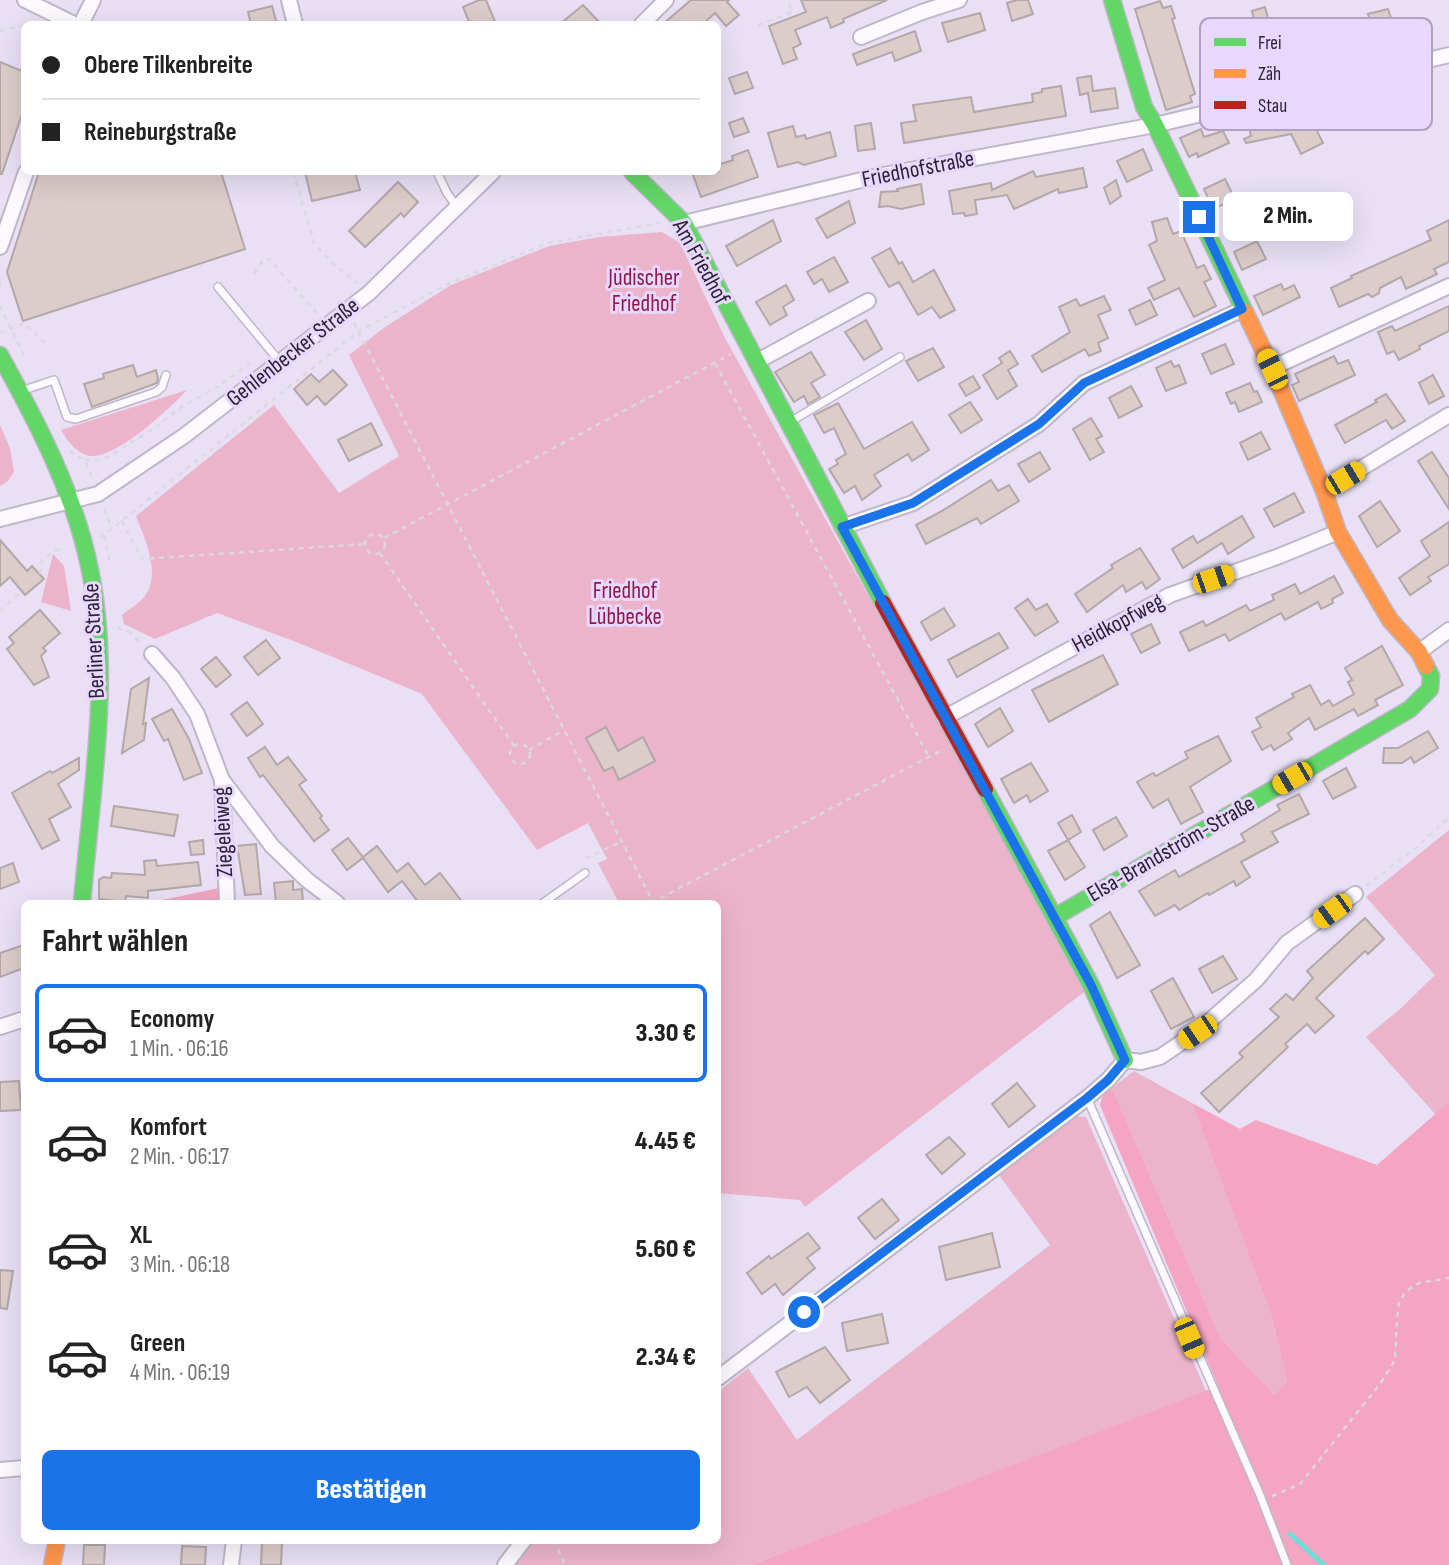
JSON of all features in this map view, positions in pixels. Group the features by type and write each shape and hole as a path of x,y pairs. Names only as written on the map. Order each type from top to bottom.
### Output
{"street":[{"path":"24,0 68,21"},
{"path":"82,21 93,0"},
{"path":"289,0 294,21"},
{"path":"645,21 666,0"},
{"path":"860,37 920,6 959,0"},
{"path":"1112,0 1144,107 1272,369 1324,491 1338,531 1390,620 1419,652 1448,631"},
{"name":"Friedhofstraße","path":"682,221 878,176 1200,114"},
{"path":"0,247 25,175"},
{"name":"Gehlenbecker Straße","path":"0,519 98,494 184,436 369,293 490,175"},
{"name":"Am Friedhof","path":"635,175 682,221 944,718 1091,985 1125,1060"},
{"path":"1272,369 1449,286"},
{"path":"755,362 868,301"},
{"path":"842,527 913,503 1039,424 1084,383 1242,309"},
{"name":"Berliner Straße","path":"0,355 20,390 71,502 84,543 98,623 99,703 82,900"},
{"path":"1324,491 1449,415"},
{"name":"Heidkopfweg","path":"944,718 1170,595 1277,557 1338,531"},
{"name":"Elsa-Brandström-Straße","path":"1055,917 1410,709 1430,689 1431,676 1419,652"},
{"name":"Ziegeleiweg","path":"152,654 173,678 197,714 222,780 227,900"},
{"path":"222,780 272,846 307,880 333,900"},
{"path":"721,1376 1087,1098 1108,1080 1125,1060 1141,1062 1160,1057 1197,1032 1256,980 1287,943 1355,894"},
{"path":"0,1027 21,1020"},
{"path":"0,1470 21,1468"},
{"path":"45,1544 50,1565"},
{"path":"50,1565 56,1544"},
{"path":"231,1565 234,1544"},
{"path":"505,1565 521,1544"}],"lane":[{"path":"438,175 457,207"},
{"path":"218,286 281,363"},
{"path":"788,423 900,357"},
{"path":"20,390 54,380 67,417 76,419 156,392 162,387 166,375"},
{"path":"547,900 585,873"},
{"path":"1087,1098 1260,1495 1287,1565"}],"path":[{"path":"758,25 792,12 788,0"},
{"path":"0,31 21,26"},
{"path":"294,175 314,243 330,261 369,293"},
{"path":"40,574 42,560 54,551 104,536 359,331 450,283 548,243 682,221"},
{"path":"254,274 263,260 269,259 320,316"},
{"path":"0,281 0,289"},
{"path":"0,333 24,323 45,343"},
{"path":"359,331 652,900"},
{"path":"384,538 747,346"},
{"path":"85,460 96,461 108,457 270,350"},
{"path":"657,900 929,757 715,362"},
{"path":"122,521 142,559 365,544"},
{"path":"372,534 379,534 384,538 386,545 380,553 370,553 365,544 372,534"},
{"path":"104,536 110,566"},
{"path":"380,553 514,746"},
{"path":"0,611 22,591"},
{"path":"116,628 129,632 152,654"},
{"path":"529,750 564,730"},
{"path":"514,746 524,745 529,750"},
{"path":"514,746 510,754 516,764 528,760 529,750"},
{"path":"1355,894 1416,848 1449,817"},
{"path":"586,858 622,841"},
{"path":"1260,1495 1274,1497 1300,1484 1380,1384 1395,1360 1398,1311 1405,1292 1427,1281 1449,1278"},
{"path":"556,1544 565,1565"}],"green space":[{"name":"Friedhof Lübbecke","path":"662,232 680,243 725,338 962,765 1084,992 805,1207 800,1200 721,1193 721,900 617,900 598,863 607,859 588,823 537,850 422,694 299,643 217,613 155,639 124,624 122,615 144,597 152,578 150,557 136,516 274,405 339,493 399,456 349,355 385,327 451,285 549,246 599,237"},
{"path":"187,390 131,439 105,453 94,456 83,454 61,430"},
{"path":"0,425 10,448 14,472 7,482 0,486"},
{"path":"53,554 64,566 71,611 41,602"},
{"path":"1449,830 1449,1102 1436,1115 1366,1037 1435,975 1366,897"},
{"path":"1134,1071 1192,1103 1271,1315 1287,1381 1274,1394 1221,1339 1112,1088"},
{"path":"1076,1116 1086,1117 1206,1391 751,1565 512,1565 530,1544 721,1544 721,1390 748,1368 797,1440 1050,1245 999,1175"}],"shaded area":[{"path":"219,888 221,900 162,900"},
{"path":"1112,1088 1221,1339 1274,1394 1287,1381 1271,1315 1192,1103 1240,1129 1256,1120 1377,1165 1449,1102 1449,1565 751,1565 1218,1386 1100,1105 1102,1097"}],"building":[{"path":"486,0 495,21 469,21 463,7"},
{"path":"691,0 729,0 727,2 739,15 726,26 715,13 706,21 666,21"},
{"path":"801,0 887,0 843,19 844,22 831,28 827,17 795,30 801,44 793,48 797,59 783,64 769,26 806,12"},
{"path":"1028,0 1033,14 1012,21 1007,3"},
{"path":"1160,1 1163,8 1171,6 1175,18 1172,19 1195,94 1190,96 1192,102 1166,110 1135,9"},
{"path":"583,5 598,21 564,21"},
{"path":"272,6 276,21 250,21 248,12"},
{"path":"1265,7 1268,18 1254,18 1252,11"},
{"path":"1388,9 1391,18 1369,18 1368,14"},
{"path":"980,13 985,30 948,42 942,23"},
{"path":"915,31 921,51 895,61 892,52 857,65 853,54"},
{"path":"0,62 21,71 21,117 0,174"},
{"path":"747,72 753,88 735,94 729,78"},
{"path":"1091,76 1093,91 1115,88 1118,108 1091,112 1088,93 1080,95 1077,78"},
{"path":"1061,86 1066,116 904,143 901,123 916,121 913,105 971,97 974,112 1033,102 1032,94 1042,92 1042,89"},
{"path":"743,118 749,132 734,137 729,123"},
{"path":"871,123 875,149 858,151 855,126"},
{"path":"793,126 796,137 805,135 806,139 830,132 836,156 804,165 798,162 778,167 768,133"},
{"path":"1200,129 1204,137 1223,131 1229,143 1198,157 1197,153 1189,157 1180,138"},
{"path":"1250,130 1316,130 1323,143 1301,154 1291,134 1246,143 1244,139 1251,136"},
{"path":"1143,149 1152,170 1127,182 1117,161"},
{"path":"748,150 758,177 701,197 693,175 721,175 721,164 733,160 732,156"},
{"path":"1083,168 1087,187 1059,193 1058,189 1014,209 1007,195 975,200 977,214 953,214 949,191 991,183 992,190 1033,171 1036,177"},
{"path":"38,175 222,175 245,249 23,321 7,272"},
{"path":"306,175 356,175 360,190 312,201"},
{"path":"1225,179 1235,199 1213,209 1204,189"},
{"path":"1116,180 1121,196 1110,204 1104,188"},
{"path":"398,182 418,202 404,217 401,213 365,247 349,231"},
{"path":"921,184 924,204 901,209 879,207 881,192 898,191 897,189"},
{"path":"849,201 855,223 827,238 816,219"},
{"path":"1167,218 1173,234 1181,231 1197,268 1204,265 1211,279 1204,282 1216,306 1194,317 1179,288 1154,300 1148,288 1165,280 1149,245 1157,241 1152,222"},
{"path":"773,220 781,241 737,266 726,246"},
{"path":"1449,220 1449,262 1434,269 1437,274 1406,289 1401,277 1380,288 1379,293 1372,297 1368,294 1339,307 1331,288 1352,278 1351,276 1431,240 1427,231"},
{"path":"1257,241 1266,259 1242,270 1234,252"},
{"path":"890,248 913,282 934,270 955,310 940,318 932,307 918,315 899,282 889,287 872,258"},
{"path":"834,257 848,282 829,292 822,279 814,284 807,272"},
{"path":"1281,284 1284,290 1294,285 1300,297 1263,315 1254,296"},
{"path":"786,285 794,300 783,307 787,315 770,325 756,302"},
{"path":"1104,296 1111,310 1098,315 1108,338 1098,343 1101,351 1089,356 1085,349 1042,372 1032,356 1070,332 1059,307 1076,299 1080,306"},
{"path":"1150,300 1157,315 1136,325 1129,310"},
{"path":"1449,306 1449,331 1399,360 1394,351 1387,354 1378,332 1392,326 1395,331"},
{"path":"866,320 882,349 864,360 845,332"},
{"path":"1225,344 1234,364 1211,374 1202,354"},
{"path":"933,348 944,367 918,381 906,361"},
{"path":"1010,351 1018,364 1008,370 1017,386 997,399 983,375 1002,363 999,358"},
{"path":"811,352 825,375 811,383 820,397 808,404 804,396 794,402 775,372"},
{"path":"1334,356 1338,364 1348,360 1355,375 1299,401 1292,385 1299,382 1295,374"},
{"path":"1171,361 1174,367 1179,365 1186,383 1166,391 1156,368"},
{"path":"133,365 137,377 156,370 157,383 92,407 84,384 104,378 103,374"},
{"path":"333,370 347,385 325,405 317,396 307,405 294,389 311,374 319,382"},
{"path":"1433,375 1444,396 1429,404 1419,383"},
{"path":"973,376 980,388 966,396 959,384"},
{"path":"1250,383 1262,402 1239,412 1235,402 1231,404 1226,393"},
{"path":"1131,386 1142,406 1119,418 1109,398"},
{"path":"1386,394 1405,421 1392,429 1386,420 1345,443 1335,425 1377,402 1375,400"},
{"path":"970,402 982,420 961,433 949,415"},
{"path":"838,403 864,449 912,422 929,450 912,461 908,454 874,475 881,486 862,500 855,486 844,493 829,469 838,464 836,460 846,454 834,428 824,433 814,415"},
{"path":"1091,418 1102,436 1096,439 1104,452 1090,460 1073,429"},
{"path":"371,423 382,445 349,461 338,440"},
{"path":"1261,432 1270,449 1248,460 1240,443"},
{"path":"1040,452 1050,469 1029,482 1018,464"},
{"path":"1432,452 1449,478 1449,509 1418,461"},
{"path":"991,480 998,491 1009,485 1019,501 981,524 977,518 926,544 916,525"},
{"path":"1294,493 1304,512 1274,527 1264,509"},
{"path":"1380,501 1400,531 1377,547 1359,516"},
{"path":"1242,516 1254,537 1228,554 1222,543 1183,568 1172,549 1193,536 1197,543"},
{"path":"1449,522 1449,564 1428,577 1431,581 1410,595 1399,578 1430,556 1421,541"},
{"path":"0,540 27,571 32,566 44,579 25,595 10,577 0,586"},
{"path":"1140,548 1160,579 1146,589 1142,582 1126,592 1123,585 1087,612 1075,594 1113,568 1111,565"},
{"path":"1334,576 1343,593 1332,599 1333,603 1321,609 1318,602 1285,620 1281,613 1229,641 1225,634 1189,651 1180,632 1203,621 1206,626 1246,605 1250,611 1274,600 1272,595 1295,584 1300,594"},
{"path":"1028,599 1036,610 1047,604 1058,622 1035,636 1015,608"},
{"path":"944,608 955,626 931,640 921,622"},
{"path":"40,610 60,633 43,648 46,651 41,656 49,677 34,685 7,649 14,643 9,637"},
{"path":"1151,624 1160,643 1141,653 1131,634"},
{"path":"999,633 1008,648 957,677 948,660"},
{"path":"266,640 280,658 258,675 244,657"},
{"path":"1382,646 1403,685 1375,700 1378,705 1358,716 1354,709 1315,730 1309,718 1288,733 1292,739 1274,750 1271,745 1262,750 1252,732 1261,727 1256,718 1310,685 1321,705 1329,700 1333,706 1354,694 1348,682 1352,680 1345,668"},
{"path":"1103,655 1118,684 1049,722 1032,690"},
{"path":"216,657 231,675 216,687 201,669"},
{"path":"149,678 143,724 146,723 144,740 122,753 131,689"},
{"path":"247,702 263,724 247,736 231,714"},
{"path":"1000,708 1013,731 988,747 975,724"},
{"path":"172,709 189,739 202,773 184,780 168,739 164,741 152,719"},
{"path":"606,727 618,751 643,737 655,761 619,780 613,767 604,771 586,738"},
{"path":"1428,731 1438,748 1414,763 1411,757 1402,763 1383,763 1384,748 1398,748"},
{"path":"1218,736 1231,761 1190,787 1203,812 1181,824 1168,799 1153,808 1137,782 1153,773 1156,776 1188,758 1185,752"},
{"path":"265,747 277,765 288,757 306,780 299,785 329,830 314,841 263,775 260,777 248,758"},
{"path":"79,758 79,770 58,784 71,807 49,819 59,840 42,849 12,793"},
{"path":"1031,763 1048,791 1030,802 1027,795 1014,803 1001,779"},
{"path":"1346,768 1356,787 1333,799 1323,781"},
{"path":"1299,794 1309,814 1272,832 1278,842 1241,862 1250,877 1236,886 1234,881 1209,895 1208,893 1179,910 1175,905 1155,916 1139,891 1175,870 1179,877 1245,841 1241,834 1280,810 1277,805"},
{"path":"114,806 178,815 174,836 111,826"},
{"path":"1072,815 1081,832 1068,840 1058,823"},
{"path":"1116,817 1127,836 1104,850 1093,830"},
{"path":"348,838 363,857 377,846 397,872 408,863 425,885 440,873 461,900 417,900 402,881 388,892 363,858 347,870 332,850"},
{"path":"203,840 204,854 191,855 189,842"},
{"path":"1068,840 1085,867 1065,880 1048,851"},
{"path":"256,844 261,894 245,895 237,846"},
{"path":"156,860 157,866 198,862 201,885 148,891 148,898 126,896 125,900 99,899 99,880 103,877 111,878 112,873 145,875 144,861"},
{"path":"13,863 19,882 0,889 0,868"},
{"path":"293,881 293,890 302,889 303,900 276,900 274,883"},
{"path":"1110,912 1140,965 1117,978 1090,925"},
{"path":"1365,918 1384,939 1368,954 1365,951 1316,998 1334,1016 1315,1033 1307,1024 1285,1044 1288,1047 1219,1112 1201,1093 1243,1057 1239,1053 1279,1017 1270,1009 1286,994 1293,1000 1313,978 1307,971"},
{"path":"21,946 21,969 0,977 0,953"},
{"path":"1223,956 1237,979 1212,993 1199,969"},
{"path":"1173,978 1194,1017 1171,1029 1151,991"},
{"path":"19,1081 21,1110 0,1111 0,1082"},
{"path":"1017,1083 1035,1106 1009,1127 992,1104"},
{"path":"949,1137 965,1154 942,1174 926,1155"},
{"path":"882,1199 899,1220 875,1239 858,1218"},
{"path":"808,1233 820,1248 807,1258 815,1268 783,1295 775,1284 762,1294 747,1273 769,1256 771,1259"},
{"path":"992,1233 1000,1267 946,1280 939,1247"},
{"path":"0,1270 13,1271 7,1309 0,1308"},
{"path":"882,1314 888,1343 847,1351 842,1323"},
{"path":"825,1347 850,1380 820,1403 807,1387 789,1397 776,1372"},
{"path":"262,1544 282,1544 281,1565 261,1565"},
{"path":"84,1545 105,1545 104,1565 83,1565"},
{"path":"182,1546 206,1547 205,1565 181,1565"}],"waterway":[{"path":"1290,1534 1324,1565"}],"traffic: fast":[{"path":"1112,0 1144,107 1245,312"},
{"path":"635,175 684,223 883,603"},
{"path":"0,355 41,432 65,486 90,570 96,610 100,693 82,900"},
{"path":"1055,917 1410,709 1430,689 1431,676 1426,666"},
{"path":"985,789 1091,985 1125,1060"}],"traffic: slow":[{"path":"1245,312 1324,491 1338,532 1390,620 1419,652 1426,666"},
{"path":"52,1565 56,1544"}],"traffic: jam":[{"path":"883,603 985,789"}],"route":[{"path":"804,1312 1087,1098 1108,1080 1125,1060 1091,985 842,527 913,503 1039,424 1084,383 1242,309 1199,217"}],"park label":[{"name":"Jüdischer Friedhof","path":"644,291"}]}
